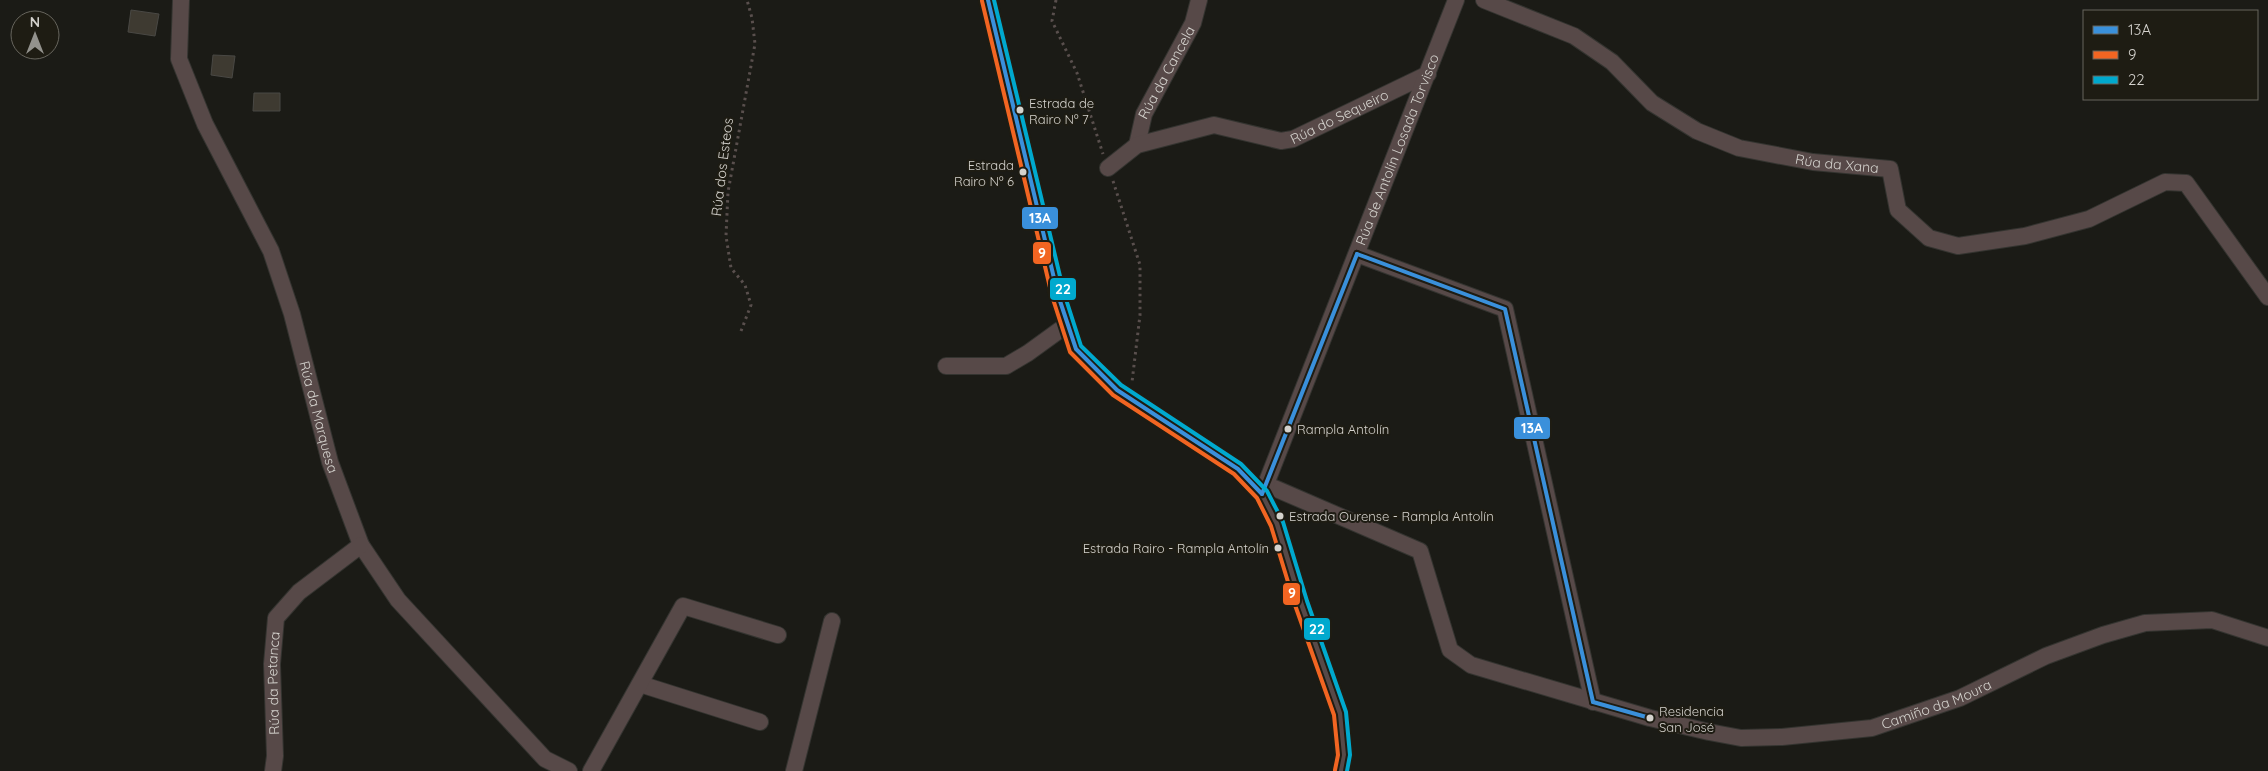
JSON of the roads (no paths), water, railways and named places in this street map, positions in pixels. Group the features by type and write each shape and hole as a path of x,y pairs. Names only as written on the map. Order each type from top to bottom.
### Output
{"street":[{"name":"Rúa da Marquesa","path":"181,0 180,59 206,124 270,251 292,314 330,462 361,545 398,600 545,759 563,770"},
{"path":"988,0 1058,295 1076,349 1117,390 1238,469 1264,489 1340,714 1344,755 1341,771"},
{"name":"Rúa da Cancela","path":"1137,146 1144,114 1193,23 1199,0"},
{"name":"Rúa de Antolín Losada Torvisco","path":"1264,489 1456,0"},
{"name":"Rúa da Xana","path":"1484,0 1574,36 1612,62 1652,103 1697,130 1739,148 1813,162 1890,169 1898,210 1929,238 1958,246 2025,236 2089,218 2165,182 2186,184 2268,296"},
{"name":"Rúa do Sequeiro","path":"1108,168 1137,146 1214,125 1281,141 1293,139 1428,74"},
{"path":"1357,254 1505,310 1593,702"},
{"path":"946,366 1006,366 1028,353 1068,324"},
{"name":"Camiño da Moura","path":"1264,489 1420,551 1450,650 1471,665 1593,702 1709,732 1741,738 1782,737 1872,728 1960,698 2046,656 2103,635 2145,623 2212,620 2268,638"},
{"name":"Rúa da Petanca","path":"273,771 275,756 272,664 276,618 299,592 361,545"},
{"path":"591,771 683,606 778,635"},
{"path":"794,771 832,621"},
{"path":"640,684 760,722"}],"place":[{"name":"Estrada de Rairo Nº 7","path":"1020,110"},
{"name":"Estrada Rairo Nº 6","path":"1023,172"},
{"name":"Rampla Antolín","path":"1288,429"},
{"name":"Estrada Ourense - Rampla Antolín","path":"1280,516"},
{"name":"Estrada Rairo - Rampla Antolín","path":"1278,548"},
{"name":"Residencia San José","path":"1650,718"}]}
